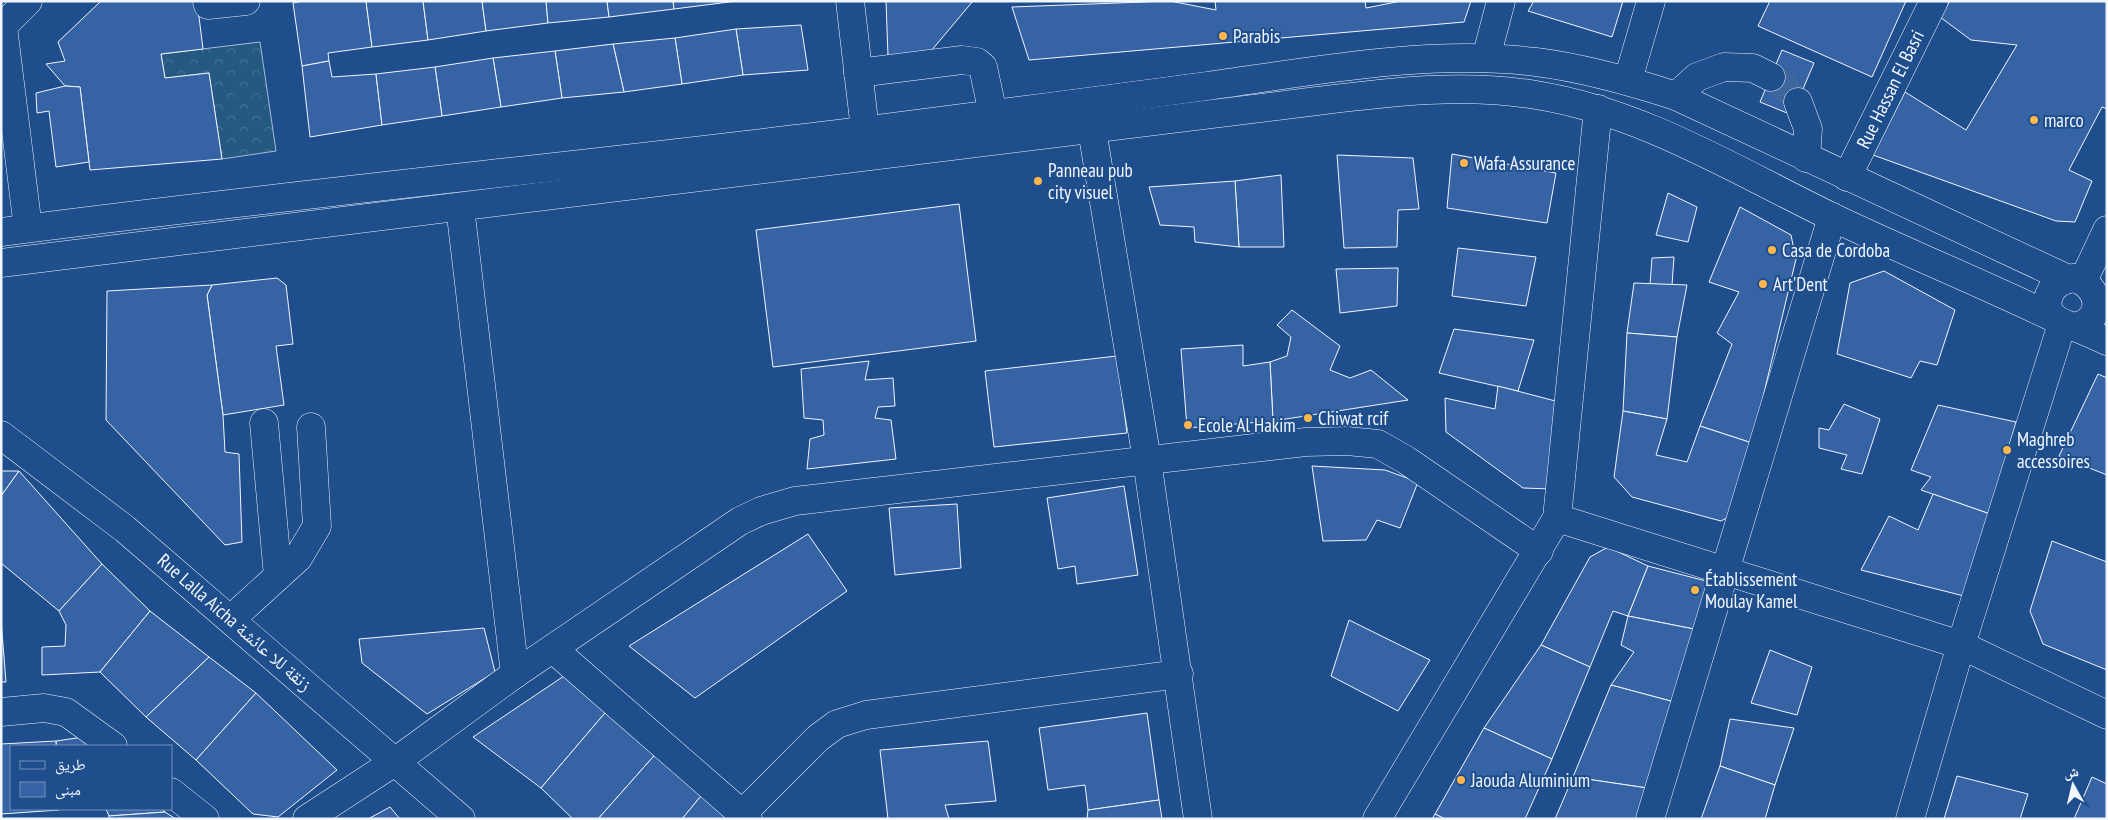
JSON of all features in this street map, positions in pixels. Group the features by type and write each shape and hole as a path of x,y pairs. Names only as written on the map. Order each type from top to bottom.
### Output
{"street":[{"path":"28,1 2,28 7,105 28,228"},
{"path":"207,1 208,6 246,1"},
{"path":"850,1 865,130"},
{"path":"1486,58 1501,1"},
{"path":"1628,80 1651,1"},
{"name":"Rue Hassan El Basri","path":"1847,177 1934,1"},
{"path":"1,232 865,130 1319,71 1441,58 1486,58 1579,68 1628,80 1676,96 1806,158 2088,287 2097,305 2095,312 2086,322 2062,322 2049,310 2049,296 2058,283 2088,287"},
{"path":"858,73 962,60 977,62 983,67 993,114"},
{"path":"1676,96 1697,77 1724,67 1753,68 1771,77"},
{"path":"1,263 1317,101 1437,88 1537,95 1598,109 1651,127 1832,217 2107,341"},
{"path":"1798,102 1808,129 1806,158"},
{"path":"1377,819 1557,518 1598,109"},
{"path":"1092,130 1147,460 1179,674 1198,819"},
{"path":"460,207 515,674"},
{"path":"1650,819 1832,217"},
{"path":"2088,287 2107,230"},
{"path":"1910,819 1961,645 2062,322"},
{"path":"264,423 278,576"},
{"path":"231,619 298,558 316,526 311,427"},
{"name":"Rue Lalla Aicha زنقة للا عائشة","path":"1,434 126,529 461,819"},
{"path":"307,819 396,761 515,674 740,521 774,506 794,501 1306,442 1347,441 1378,444 1406,460 1539,551"},
{"path":"1557,518 1725,569 1961,645 2107,715"},
{"path":"552,649 745,816 818,738 837,724 866,715 1179,674"},
{"path":"1,712 44,708 66,712 112,745"},
{"path":"172,793 205,819"}],"green space":[{"path":"260,42 276,151 222,159 209,73 165,78 161,54"}],"building":[{"path":"101,1 197,1 203,49 161,54 165,78 209,73 222,159 90,170 80,87 65,86 46,64 65,61 58,42"},
{"path":"303,1 366,1 372,47 328,53 329,61 302,66 293,3"},
{"path":"366,1 423,1 428,40 372,47"},
{"path":"423,1 482,1 486,31 428,40"},
{"path":"482,1 546,1 548,23 486,31"},
{"path":"546,1 607,1 609,17 548,23"},
{"path":"607,1 673,1 674,9 609,17"},
{"path":"673,1 737,1 674,9"},
{"path":"886,1 973,1 931,51 888,56"},
{"path":"1170,1 1216,10 1215,1 1365,1 1366,8 1401,1 1471,1 1464,22 1029,60 1012,7"},
{"path":"1534,1 1623,1 1612,37 1528,11"},
{"path":"1770,1 1906,1 1872,77 1758,26"},
{"name":"marco","path":"1950,1 2107,1 2107,109 2102,107 2069,170 2092,181 2075,222 2056,221 1873,155 1905,92 1966,130 2017,45 1971,40 1940,17"},
{"path":"801,25 808,70 743,75 736,29"},
{"path":"736,29 743,75 682,84 675,38"},
{"path":"675,38 682,84 624,92 613,44"},
{"path":"613,44 624,92 562,98 555,51"},
{"path":"1782,50 1814,63 1792,115 1760,102"},
{"path":"555,51 562,98 501,107 493,58"},
{"path":"493,58 501,107 442,116 435,67"},
{"path":"329,61 332,77 376,74 382,125 310,137 302,66"},
{"path":"435,67 442,116 382,125 376,74"},
{"path":"65,86 80,87 89,162 56,167 49,111 37,113 36,93"},
{"path":"1452,154 1556,173 1547,223 1447,208"},
{"path":"1337,155 1413,158 1419,209 1398,210 1397,247 1344,248"},
{"path":"1281,175 1284,247 1239,247 1235,181"},
{"path":"1235,181 1239,247 1195,242 1194,227 1160,225 1149,187"},
{"path":"1668,193 1697,207 1688,242 1656,235"},
{"path":"959,204 976,341 773,367 756,230"},
{"path":"1740,207 1791,235 1796,259 1752,443 1700,426 1732,344 1717,333 1739,292 1709,282"},
{"path":"1458,248 1536,257 1526,306 1452,296"},
{"path":"1674,257 1672,285 1650,284 1652,258"},
{"path":"1398,268 1397,306 1340,313 1336,269"},
{"path":"1884,271 1955,310 1937,365 1920,361 1911,378 1837,354 1850,283"},
{"path":"277,278 286,285 293,344 276,346 284,405 223,415 207,295 212,285"},
{"path":"1634,283 1687,285 1677,337 1627,333"},
{"path":"212,285 207,295 223,415 225,452 239,454 242,542 225,545 106,420 107,291"},
{"path":"1292,310 1340,346 1330,370 1350,378 1371,370 1408,400 1273,421 1270,362 1287,356 1291,337 1277,325"},
{"path":"1454,329 1534,340 1518,391 1439,373"},
{"path":"1627,333 1677,337 1667,419 1623,411"},
{"path":"1243,345 1243,366 1270,362 1273,421 1187,428 1181,349"},
{"path":"1117,356 1127,433 994,447 985,371"},
{"path":"869,361 865,380 893,378 895,406 878,407 875,418 891,420 896,459 807,469 810,439 824,435 823,420 804,418 801,369"},
{"path":"2098,374 2107,378 2107,475 2059,456"},
{"path":"1498,386 1563,403 1552,489 1523,488 1446,432 1445,398 1495,409"},
{"path":"1844,404 1880,419 1862,474 1841,469 1847,455 1819,448 1819,428 1829,430"},
{"path":"1938,405 2016,422 1990,514 1921,490 1931,477 1911,470"},
{"path":"1623,411 1667,419 1656,455 1687,462 1700,426 1752,443 1732,515 1721,521 1632,497 1614,477"},
{"path":"1312,466 1385,470 1418,482 1400,528 1377,520 1366,540 1323,541"},
{"path":"1,471 19,471 1,496"},
{"path":"19,471 102,564 59,611 1,563 1,496"},
{"path":"1124,486 1138,575 1077,584 1075,566 1058,569 1047,498"},
{"path":"1933,494 1990,514 1964,596 1861,570 1889,516 1918,530"},
{"path":"957,504 961,568 895,575 889,508"},
{"path":"808,534 847,591 695,698 629,646"},
{"path":"2052,541 2107,562 2107,670 2043,644 2030,611"},
{"path":"1608,547 1648,566 1628,616 1613,611 1590,667 1541,645 1590,557"},
{"path":"102,564 150,611 100,672 42,675 42,647 65,646 66,625 59,611"},
{"path":"1648,566 1710,582 1694,629 1628,616"},
{"path":"150,611 209,657 146,717 100,672"},
{"path":"1628,616 1694,629 1678,703 1611,685 1634,652 1621,645"},
{"path":"1,620 6,682 1,682"},
{"path":"1349,620 1430,660 1398,711 1331,676"},
{"path":"484,628 495,672 427,714 362,663 359,639"},
{"path":"1541,645 1590,667 1552,759 1484,728"},
{"path":"1770,650 1812,667 1797,715 1751,703"},
{"path":"209,657 256,693 196,760 146,717"},
{"path":"567,674 610,707 541,788 473,737"},
{"path":"1611,685 1678,703 1654,789 1573,777"},
{"path":"256,693 337,770 278,817 253,814 196,760"},
{"path":"610,707 660,749 598,819 573,819 541,788"},
{"path":"1147,713 1159,800 1088,810 1085,785 1048,790 1039,728"},
{"path":"1730,719 1794,728 1775,785 1720,766"},
{"path":"1484,728 1552,759 1525,819 1445,819 1435,814"},
{"path":"90,736 100,745 56,745 56,741"},
{"path":"56,741 56,745 10,745 10,810 59,810 1,814 1,744"},
{"path":"988,741 996,801 945,805 949,819 888,819 880,750"},
{"path":"660,749 705,791 682,819 598,819"},
{"path":"1720,766 1775,785 1765,819 1701,819"},
{"path":"1957,776 2028,794 2020,819 1944,819"},
{"path":"1573,777 1654,789 1640,819 1555,819"},
{"path":"2092,777 2107,784 2107,819 2074,819"},
{"path":"705,791 736,819 682,819"},
{"path":"1159,800 1162,819 1087,819 1088,810"},
{"path":"390,807 400,819 368,819"},
{"path":"106,810 163,810 165,812 109,816"},
{"path":"165,812 176,819 109,819 109,816"},
{"path":"1435,814 1445,819 1432,819"}],"tunnel":[{"path":"1771,77 1779,81 1798,102"}],"place":[{"name":"Parabis","path":"1223,36"},
{"name":"marco","path":"2034,120"},
{"name":"Wafa Assurance","path":"1464,163"},
{"name":"Panneau pub city visuel","path":"1038,181"},
{"name":"Casa de Cordoba","path":"1772,250"},
{"name":"Art'Dent","path":"1763,284"},
{"name":"Chiwat rcif","path":"1308,418"},
{"name":"Ecole Al Hakim","path":"1188,425"},
{"name":"Maghreb accessoires","path":"2007,450"},
{"name":"Établissement Moulay Kamel","path":"1695,590"},
{"name":"Jaouda Aluminium","path":"1461,780"}]}
